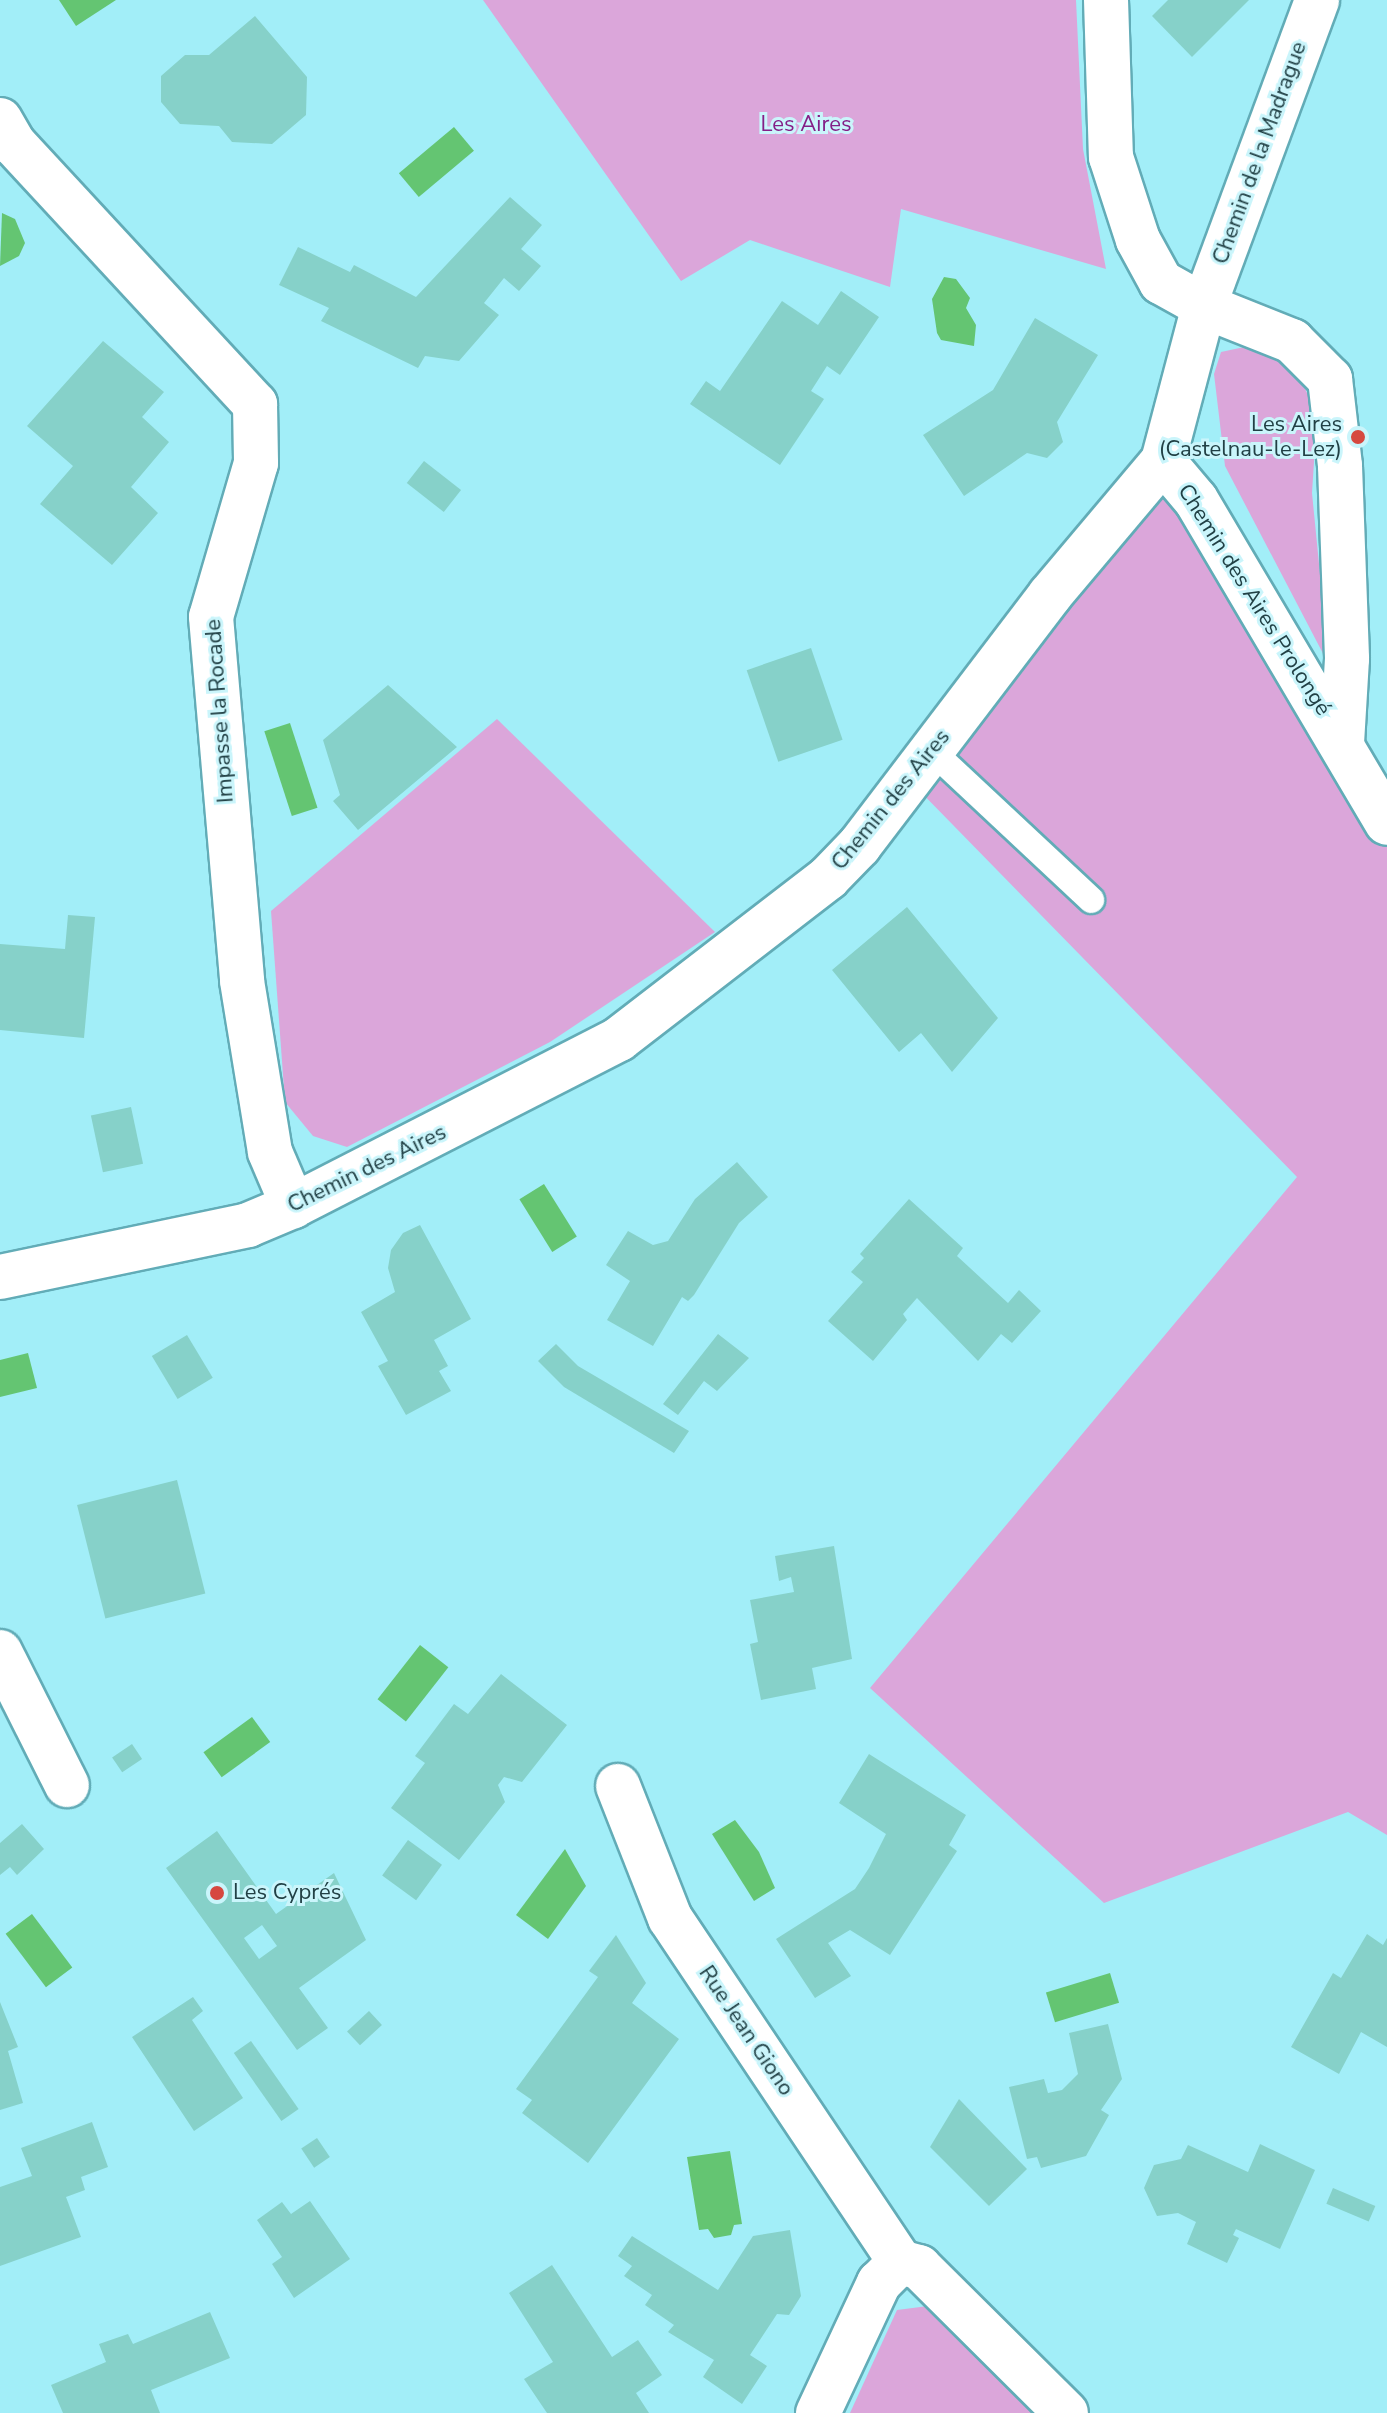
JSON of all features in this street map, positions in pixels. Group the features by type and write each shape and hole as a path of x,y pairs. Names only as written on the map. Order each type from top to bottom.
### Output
{"street":[{"path":"1106,0 1111,157 1124,198 1138,240 1161,282 1204,306"},
{"name":"Chemin de la Madrague","path":"1204,306 1317,0"},
{"name":"Impasse la Rocade","path":"0,120 14,144 255,404 256,463 211,617 242,981 270,1152 293,1206"},
{"name":"Chemin des Aires","path":"0,1277 248,1225 293,1206 619,1039 828,878 859,846 1050,595 1163,461 1204,306"},
{"name":"Chemin des Aires Prolongé","path":"1204,306 1292,341 1330,379 1340,466 1347,659 1342,742"},
{"name":"Chemin des Aires Prolongé","path":"1163,461 1196,500 1342,742 1387,823"},
{"path":"0,1652 67,1785"},
{"name":"Rue Jean Giono","path":"618,1786 670,1918 900,2262"},
{"path":"818,2413 879,2283 900,2262 919,2267 1066,2413"}],"lane":[{"path":"932,751 1091,900"}],"green space":[{"name":"Les Aires","path":"483,0 1076,0 1083,149 1106,269 901,209 890,287 750,240 681,281"},
{"path":"1249,346 1297,370 1317,416 1312,493 1329,665 1225,466 1214,374 1221,352"},
{"path":"1163,461 1387,823 1387,1835 1348,1812 1104,1903 870,1688 1297,1177 910,781"},
{"path":"497,719 715,932 550,1042 347,1147 313,1136 285,1102 271,911"},
{"path":"928,2306 1036,2413 850,2413 897,2310"}],"shaded area":[{"path":"59,0 116,0 76,26"},
{"path":"454,127 474,151 419,197 399,173"},
{"path":"2,213 15,219 25,243 19,256 0,266"},
{"path":"944,277 956,279 970,298 966,308 976,325 974,346 941,340 937,333 932,299"},
{"path":"290,723 318,808 292,816 264,731"},
{"path":"544,1184 577,1237 552,1252 519,1199"},
{"path":"28,1353 37,1388 0,1397 0,1360"},
{"path":"420,1645 448,1667 406,1722 378,1699"},
{"path":"252,1717 270,1742 222,1777 203,1752"},
{"path":"735,1820 759,1852 775,1888 754,1901 712,1834"},
{"path":"565,1849 586,1886 548,1939 516,1915"},
{"path":"32,1914 72,1968 46,1987 6,1934"},
{"path":"1110,1973 1119,2003 1055,2022 1046,1993"},
{"path":"730,2151 742,2224 734,2225 731,2235 714,2238 708,2229 699,2230 687,2157"}],"building":[{"path":"1168,0 1249,0 1192,57 1152,16"},
{"path":"255,16 307,77 306,115 272,144 232,142 219,126 180,124 161,102 161,76 185,55 209,55"},
{"path":"510,197 542,225 521,249 541,266 519,291 504,278 484,303 499,315 459,361 425,356 418,368 321,321 329,308 279,285 298,247 350,272 354,265 416,297"},
{"path":"841,291 879,317 840,375 827,366 811,391 824,399 780,465 690,404 706,381 720,391 782,301 818,325"},
{"path":"1035,318 1098,355 1057,422 1063,442 1047,458 1027,453 964,496 923,435 993,390"},
{"path":"103,341 164,392 142,417 169,442 131,487 158,513 112,565 40,504 73,466 27,426"},
{"path":"424,461 461,490 444,512 407,483"},
{"path":"811,648 843,740 778,762 747,670"},
{"path":"388,685 457,747 358,830 333,801 340,795 323,740"},
{"path":"907,907 998,1018 952,1072 921,1033 899,1052 832,970"},
{"path":"68,915 95,917 84,1038 0,1030 0,944 65,949"},
{"path":"131,1107 143,1164 103,1172 91,1116"},
{"path":"737,1162 768,1197 739,1223 694,1295 688,1301 682,1297 653,1346 607,1320 630,1281 606,1265 628,1231 653,1245 668,1241 695,1199"},
{"path":"909,1199 963,1248 957,1256 1008,1303 1019,1290 1041,1311 1012,1343 1001,1334 978,1361 917,1298 903,1314 907,1320 873,1361 828,1321 863,1282 851,1272 864,1258 860,1254"},
{"path":"420,1225 471,1319 434,1340 448,1366 439,1371 451,1391 406,1415 378,1366 388,1361 361,1312 395,1292 388,1268 391,1250 403,1233"},
{"path":"718,1334 749,1358 717,1391 704,1381 678,1415 663,1404"},
{"path":"187,1335 213,1378 178,1399 152,1356"},
{"path":"556,1344 578,1366 689,1431 674,1453 564,1387 538,1361"},
{"path":"177,1480 205,1594 105,1618 77,1505"},
{"path":"834,1546 852,1659 812,1668 816,1689 761,1700 750,1644 758,1642 750,1600 794,1592 791,1577 779,1581 775,1556"},
{"path":"501,1674 567,1725 522,1782 504,1777 498,1785 505,1802 459,1860 391,1808 425,1763 415,1756 454,1704 468,1714"},
{"path":"132,1744 142,1759 122,1772 112,1757"},
{"path":"869,1754 966,1815 949,1845 957,1851 890,1955 850,1930 828,1943 851,1976 815,1998 776,1939 855,1889 869,1868 886,1834 839,1803"},
{"path":"22,1824 44,1849 17,1875 10,1867 0,1875 0,1843"},
{"path":"217,1831 276,1914 334,1873 366,1940 299,1988 328,2028 297,2050 166,1868","holes":["262,1925 277,1946 259,1959 244,1938"]},
{"path":"408,1840 442,1865 416,1900 382,1876"},
{"path":"1367,1934 1383,1945 1387,1938 1387,2047 1361,2032 1339,2074 1291,2047 1333,1973 1341,1978"},
{"path":"616,1935 646,1983 632,2003 679,2039 588,2163 522,2113 532,2100 516,2089 598,1977 589,1971"},
{"path":"193,1997 203,2011 192,2020 243,2098 194,2131 132,2037"},
{"path":"0,2002 18,2047 8,2051 23,2103 0,2110"},
{"path":"369,2011 382,2025 360,2045 347,2031"},
{"path":"1108,2024 1122,2079 1101,2110 1109,2115 1086,2156 1041,2168 1037,2157 1027,2159 1009,2087 1044,2079 1048,2093 1062,2090 1078,2074 1069,2033"},
{"path":"251,2041 299,2109 281,2121 234,2053"},
{"path":"959,2099 1027,2169 989,2206 930,2147"},
{"path":"92,2122 108,2167 81,2177 85,2190 66,2197 81,2237 0,2266 0,2187 32,2176 21,2148"},
{"path":"317,2138 330,2157 314,2168 301,2149"},
{"path":"1260,2144 1315,2170 1280,2249 1236,2229 1233,2235 1239,2238 1227,2263 1187,2244 1196,2222 1178,2213 1157,2216 1144,2188 1154,2165 1181,2159 1188,2145 1248,2172"},
{"path":"1333,2188 1375,2206 1369,2222 1326,2204"},
{"path":"310,2201 350,2259 294,2298 272,2264 282,2257 257,2220 282,2202 291,2214"},
{"path":"790,2230 801,2296 789,2315 777,2314 750,2355 767,2366 742,2404 703,2377 714,2360 668,2332 674,2325 645,2305 652,2295 624,2276 632,2266 618,2256 632,2236 718,2290 753,2236"},
{"path":"552,2265 612,2357 638,2340 662,2375 636,2393 649,2413 547,2413 524,2379 553,2362 509,2293"},
{"path":"210,2312 230,2358 151,2390 160,2413 63,2413 51,2385 106,2362 99,2344 128,2334 133,2344"}],"place":[{"name":"Les Aires (Castelnau-le-Lez)","path":"1358,437"},
{"name":"Les Cyprés","path":"217,1893"}]}
